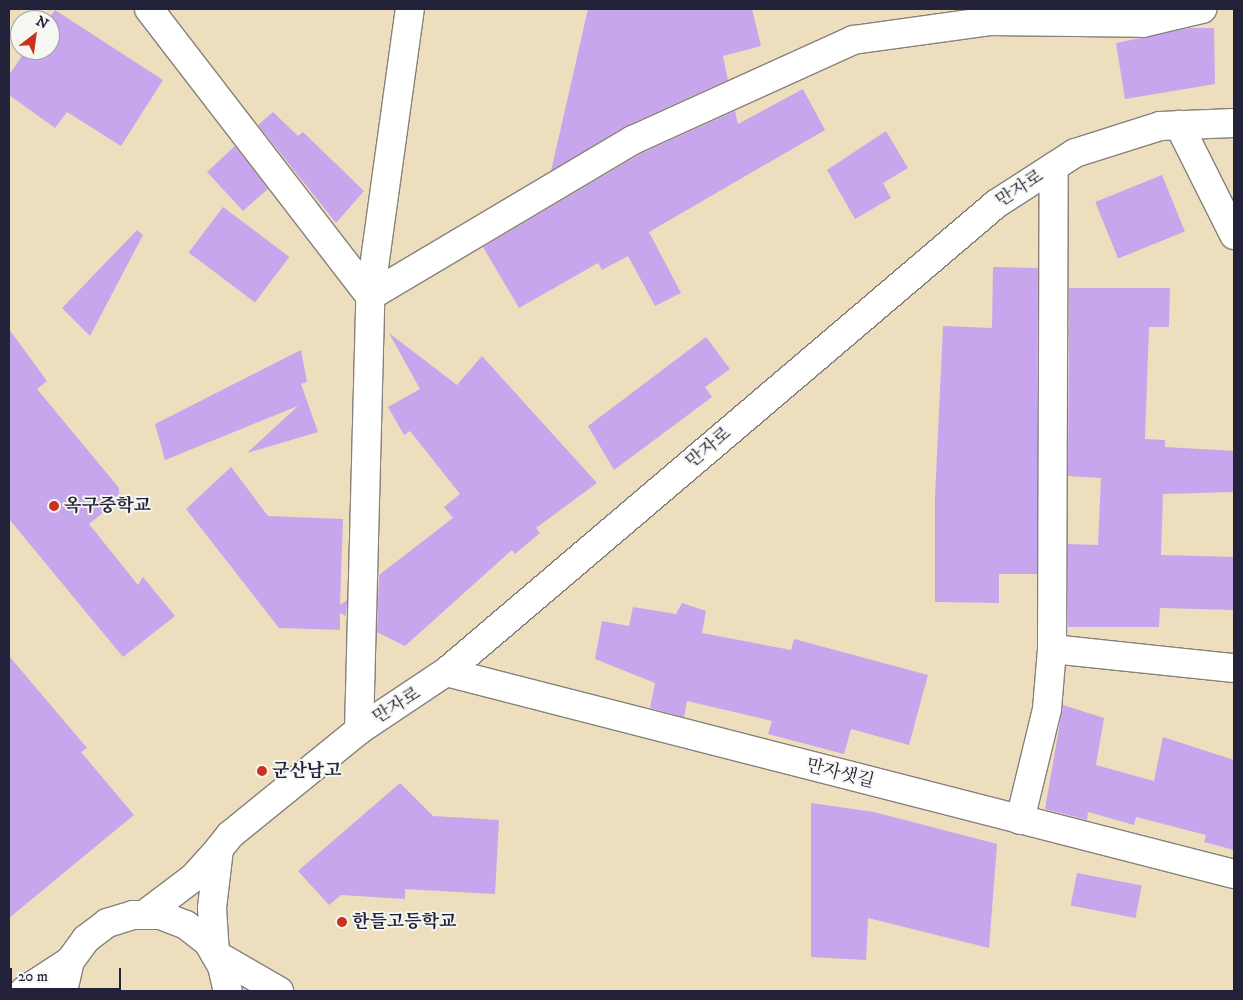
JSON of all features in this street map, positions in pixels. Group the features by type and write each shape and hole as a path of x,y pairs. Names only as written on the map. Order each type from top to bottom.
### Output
{"street":[{"path":"149,9 370,296"},
{"path":"359,730 370,296 410,9"},
{"path":"370,296 633,140 852,40 990,21 1143,23 1202,9"},
{"name":"만자로","path":"144,915 193,878 230,835 359,730 446,672 996,204 1075,153 1160,126 1234,123"},
{"path":"1179,125 1234,235"},
{"path":"1020,820 1047,709 1052,649 1054,167"},
{"path":"1052,649 1234,668"},
{"name":"만자샛길","path":"446,672 1234,874"},
{"path":"215,954 212,908 219,849"},
{"path":"24,991 70,961 86,939 107,923 144,915 160,915 186,925 208,942 222,966 228,991"},
{"path":"215,954 279,991"},
{"path":"63,991 70,961"}],"building":[{"path":"588,9 752,9 761,46 723,56 728,80 626,126 551,171"},
{"path":"60,13 163,80 121,146 67,112 55,128 9,95 9,75 19,60 60,60"},
{"path":"1190,28 1214,28 1215,84 1125,99 1116,43"},
{"path":"803,89 825,130 649,232 681,293 655,306 628,256 602,270 598,263 519,308 483,247 640,154 735,111 738,124"},
{"path":"273,112 298,136 303,132 364,191 336,223 258,125"},
{"path":"886,131 908,168 883,183 891,198 855,219 827,170"},
{"path":"235,146 268,189 243,211 207,172"},
{"path":"1162,175 1185,232 1118,259 1095,202"},
{"path":"223,207 289,257 255,302 189,253"},
{"path":"137,230 143,235 90,336 62,308"},
{"path":"993,267 1038,268 1037,574 999,574 999,603 935,602 935,497 943,326 992,328"},
{"path":"1069,288 1170,288 1169,327 1149,327 1145,439 1165,440 1165,447 1234,451 1234,492 1163,494 1161,555 1234,557 1234,610 1160,608 1159,627 1068,627 1068,544 1098,545 1101,478 1068,476"},
{"path":"9,329 47,381 37,389 119,488 119,500 89,524 138,585 143,577 175,616 123,657 9,519"},
{"path":"389,333 457,385 482,356 597,483 536,528 540,533 515,554 512,550 405,646 377,632 379,575 453,518 444,507 460,494 410,431 404,435 388,407 420,389"},
{"path":"706,337 730,369 705,387 712,397 614,470 588,426"},
{"path":"301,350 307,382 301,384 318,432 247,453 298,406 165,460 155,424"},
{"path":"231,467 268,516 343,519 340,605 347,600 346,616 340,613 340,630 279,628 186,509"},
{"path":"682,603 706,611 702,633 791,650 794,639 928,675 909,745 851,729 844,754 768,734 772,721 687,701 684,717 650,708 655,683 595,659 602,621 629,626 633,607 676,614"},
{"path":"9,656 87,748 81,752 134,815 9,918"},
{"path":"1063,705 1104,718 1096,765 1154,781 1163,737 1234,760 1234,850 1204,842 1206,835 1136,817 1134,825 1088,812 1087,820 1045,809"},
{"path":"400,783 433,816 499,820 495,894 405,889 405,899 341,895 329,905 298,871"},
{"path":"811,803 874,812 997,844 989,948 868,918 866,960 811,957"},
{"path":"1077,873 1142,886 1135,918 1071,905"}],"place":[{"name":"옥구중학교","path":"54,506"},
{"name":"군산남고","path":"262,771"},
{"name":"한들고등학교","path":"342,922"}]}
